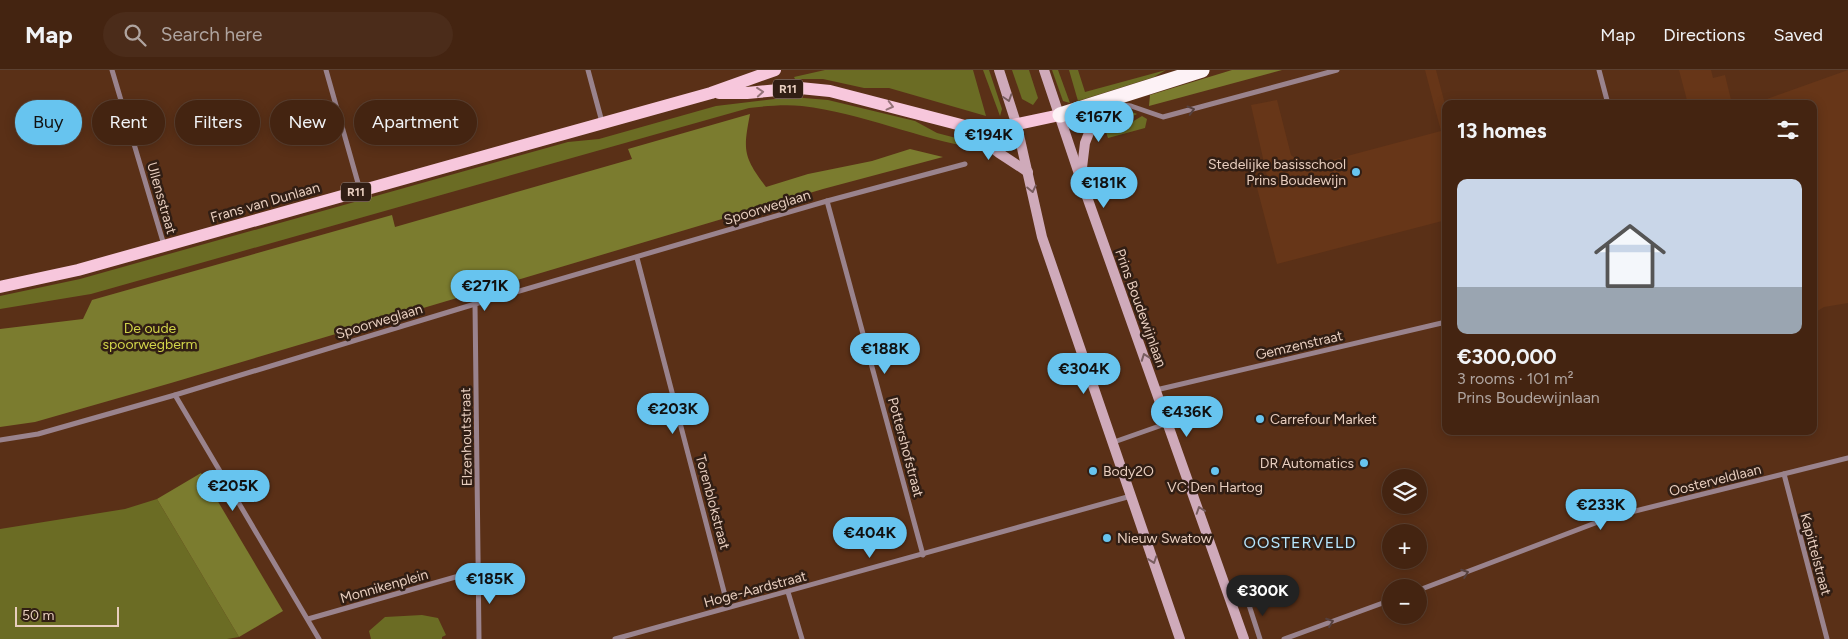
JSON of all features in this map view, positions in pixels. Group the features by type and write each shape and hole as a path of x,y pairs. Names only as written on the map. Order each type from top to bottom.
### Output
{"highway":[{"name":"R11","path":"1060,115 1202,70"}],"main road":[{"name":"Frans van Dunlaan","path":"0,286 78,270 711,93 775,70"},
{"path":"999,70 1018,126 1042,237 1114,442 1180,639"},
{"name":"Prins Boudewijnlaan","path":"1044,70 1081,180 1244,639"},
{"name":"Frans van Dunlaan","path":"711,93 748,93 800,88 830,91 965,126 994,129 1018,126 1060,115"},
{"path":"1081,180 1086,143 1101,102"},
{"path":"965,126 1028,172"}],"street":[{"name":"Ullensstraat","path":"112,70 164,246"},
{"path":"326,70 360,191"},
{"path":"588,70 602,122"},
{"path":"1101,102 1131,106 1163,117 1337,70"},
{"path":"1599,70 1607,100"},
{"name":"Spoorweglaan","path":"0,440 38,434 175,395 827,201 965,164"},
{"name":"Pottershofstraat","path":"827,201 923,555"},
{"name":"Torenblokstraat","path":"637,258 728,608"},
{"name":"Elzenhoutstraat","path":"476,304 480,570"},
{"name":"Gemzenstraat","path":"1156,390 1442,323"},
{"path":"175,395 320,639"},
{"path":"1114,442 1168,423"},
{"name":"Oosterveldlaan","path":"1427,587 1612,517 1848,458"},
{"name":"Kapittelstraat","path":"1784,474 1827,639"},
{"name":"Hoge-Aardstraat","path":"614,639 1132,496"},
{"path":"480,570 480,639"},
{"name":"Monnikenplein","path":"308,619 480,570"},
{"path":"788,592 802,639"},
{"path":"1248,602 1260,639"},
{"path":"1284,639 1382,603"}],"shaded area":[{"path":"825,70 973,70 986,116 889,88 864,88 823,79 795,79 794,77"},
{"path":"983,70 989,70 1002,109 1000,116"},
{"path":"1012,70 1029,70 1038,98 1033,105 1022,99"},
{"path":"1052,70 1058,70 1070,103 1063,101"},
{"path":"1069,70 1078,70 1085,92 1166,70 1154,77 1078,101"},
{"name":"Stedelijke basisschool Prins Boudewijn","path":"1425,70 1436,70 1444,100 1442,100 1442,221 1277,264 1255,180 1267,176 1251,105 1277,100 1291,155 1306,167 1441,131"},
{"path":"1679,70 1711,70 1713,78 1725,75 1731,100 1687,100"},
{"path":"1848,70 1848,303 1824,307 1817,311 1817,100 1764,100"},
{"path":"792,97 828,100 915,121 937,133 960,139 977,148 933,139 824,109 789,105 749,108 91,294 0,309 0,296 80,279 568,142 599,139 716,106"},
{"path":"1130,111 1137,114 1123,121 1103,127 1106,118"},
{"path":"1142,116 1147,119 1145,128 1108,138 1106,132 1127,125"},
{"path":"157,499 239,637 227,639 0,639 0,529 125,509"},
{"path":"422,615 438,618 446,635 442,639 371,639 369,631 385,617"}],"green space":[{"path":"1232,70 1282,70 1149,106 1150,95"},
{"name":"De oude spoorwegberm","path":"750,114 746,137 747,153 753,168 766,187 808,174 872,161 910,149 943,157 823,189 35,422 0,427 0,329 83,319 92,300 392,215 395,227 632,159 628,149"},
{"path":"201,473 283,611 239,637 157,499"}],"place":[{"name":"Stedelijke basisschool Prins Boudewijn","path":"1356,172"},
{"name":"Carrefour Market","path":"1260,419"},
{"name":"DR Automatics","path":"1364,463"},
{"name":"Body2O","path":"1093,471"},
{"name":"VC Den Hartog","path":"1215,471"},
{"name":"Nieuw Swatow","path":"1107,538"}],"district":[{"name":"OOSTERVELD","path":"1300,542"}]}
